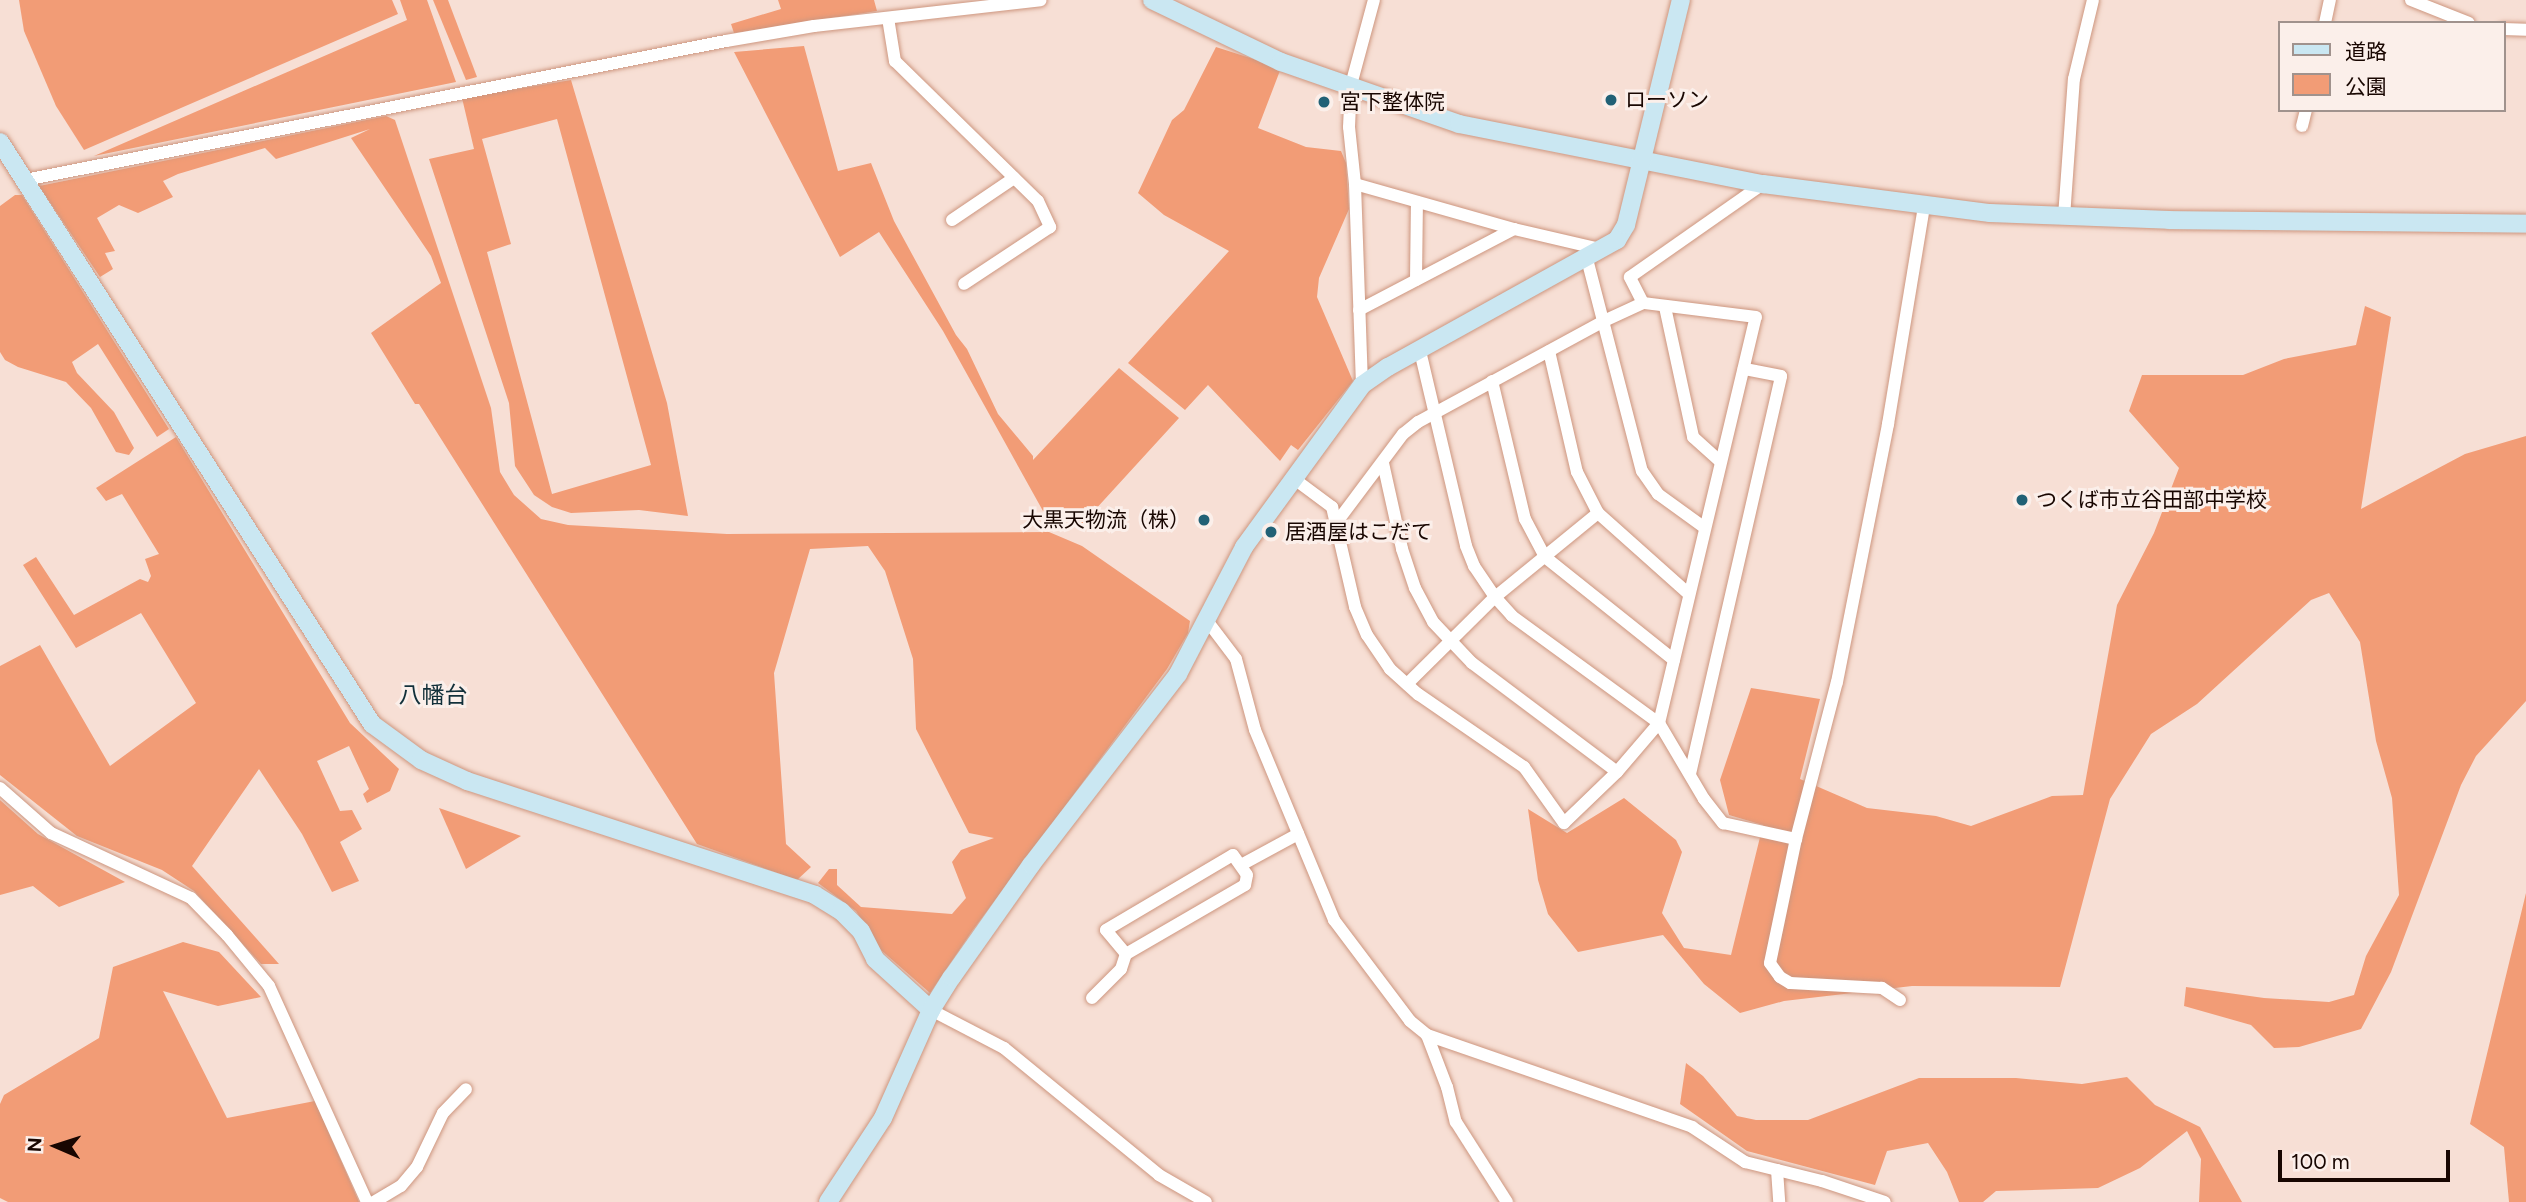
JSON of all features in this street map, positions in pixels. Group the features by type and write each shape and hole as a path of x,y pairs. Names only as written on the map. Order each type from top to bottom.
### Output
{"street":[{"path":"25,180 726,41 1041,0"},
{"path":"1152,0 1281,62 1459,124 1763,184 1924,206 2064,217 2526,224"},
{"path":"1362,385 1355,184 1349,127 1352,85 1374,0"},
{"path":"828,1202 834,1189 883,1118 931,1010 1031,865 1178,674 1244,547 1362,385 1604,250 1617,240 1626,225 1681,0"},
{"path":"2064,217 2074,79 2093,0"},
{"path":"2325,21 2330,0"},
{"path":"2411,0 2464,21"},
{"path":"888,18 895,61 1038,201 1051,227 964,284"},
{"path":"2505,29 2526,30"},
{"path":"2302,126 2306,112"},
{"path":"0,142 372,724 421,760 467,781 815,895 841,911 861,931 875,959 931,1010 1004,1048 1159,1175 1206,1202"},
{"path":"952,220 1014,178"},
{"path":"1355,184 1514,229 1604,250"},
{"path":"1643,303 1630,277 1763,184"},
{"path":"1416,280 1417,202"},
{"path":"1900,1000 1882,988 1790,983 1780,977 1770,963 1796,839 1840,668 1888,424 1924,206"},
{"path":"1359,310 1514,229"},
{"path":"1587,259 1642,471 1658,494 1705,528"},
{"path":"1293,478 1332,507 1355,607 1367,635 1390,669 1406,684 1524,767 1564,823 1618,772 1659,723 1756,317 1643,303 1604,321 1434,411 1403,434 1337,522"},
{"path":"1665,307 1693,437 1720,461"},
{"path":"1420,351 1466,546 1474,566 1495,597 1512,616 1659,723 1714,814 1723,823 1796,839"},
{"path":"1549,351 1577,472 1598,513 1689,594"},
{"path":"1690,774 1781,376 1744,369"},
{"path":"1492,381 1525,519 1545,557 1674,660"},
{"path":"1383,463 1402,549 1415,588 1433,622 1449,642 1472,663 1618,772"},
{"path":"1406,684 1495,597 1598,513"},
{"path":"1205,618 1236,659 1255,730 1334,919 1410,1021 1427,1035 1692,1127 1745,1162 1881,1198 1885,1202"},
{"path":"0,788 51,833 191,898 227,935 268,986 366,1202"},
{"path":"1241,865 1298,834"},
{"path":"1092,998 1121,969 1126,954 1245,885 1247,875 1233,855 1106,930 1126,954"},
{"path":"1427,1035 1447,1087 1456,1122 1507,1202"},
{"path":"374,1202 401,1186 417,1167 443,1113 466,1088"},
{"path":"1777,1170 1779,1202"}],"green space":[{"path":"19,0 392,0 398,14 84,150 56,106 24,31"},
{"path":"400,0 427,0 456,82 94,156 407,20"},
{"path":"433,0 448,0 477,77 466,80"},
{"path":"778,0 874,0 877,11 734,33 731,24 781,9"},
{"path":"804,46 838,171 871,163 894,221 956,335 967,349 998,414 1033,456 1033,460 1119,368 1179,418 1083,523 1043,511 943,331 879,232 840,257 734,52"},
{"path":"1216,47 1281,68 1258,128 1306,147 1341,151 1346,163 1349,209 1319,278 1317,297 1353,381 1298,450 1291,445 1280,461 1208,385 1185,410 1128,363 1229,251 1164,215 1138,193 1172,120 1184,110"},
{"path":"571,80 667,403 688,516 639,510 571,513 552,507 534,495 515,466 509,403 429,159 474,149 462,98","holes":["557,119 651,465 552,494 487,252 511,244 482,139"]},
{"path":"386,116 395,120 491,408 500,472 514,495 541,519 568,525 727,534 1049,532 1082,546 1190,621 1188,633 1167,669 972,931 930,993 881,950 856,911 818,883 829,869 837,869 837,885 861,907 952,914 966,898 952,862 961,850 994,838 969,833 916,729 913,659 885,571 868,546 810,549 774,673 786,844 811,867 797,880 697,844 419,404 415,404 371,333 441,283 431,256 351,138 370,129 276,159 265,148 178,174 163,181 173,197 138,213 119,205 97,218 115,251 105,253 113,269 100,277 39,186"},
{"path":"15,195 22,195 169,429 157,437 98,344 72,362 77,373 114,412 134,448 129,455 116,452 91,408 66,382 18,367 5,360 0,352 0,206"},
{"path":"2365,306 2391,317 2361,509 2465,454 2526,436 2526,701 2476,756 2461,785 2391,972 2361,1029 2299,1047 2274,1048 2251,1025 2184,1006 2186,987 2264,998 2329,1002 2354,995 2366,956 2399,895 2392,798 2376,741 2360,642 2329,593 2311,600 2197,704 2151,734 2110,799 2060,987 1912,986 1784,1001 1740,1013 1704,984 1663,935 1578,952 1548,914 1538,880 1528,809 1567,833 1624,798 1676,840 1682,852 1662,913 1684,948 1731,955 1763,825 1729,815 1720,780 1751,688 1820,699 1800,779 1867,808 1936,816 1971,826 2052,796 2083,795 2117,605 2154,533 2179,468 2129,411 2142,375 2243,375 2284,359 2356,345"},
{"path":"176,437 350,723 399,769 390,791 367,803 363,794 369,789 349,746 317,761 340,811 352,810 362,829 340,842 359,881 332,892 302,834 259,769 192,866 279,964 261,964 194,891 162,870 77,836 0,775 0,666 40,645 110,766 196,703 141,613 76,648 23,565 36,557 74,615 140,579 148,582 151,576 145,559 159,554 122,494 106,501 96,488"},
{"path":"0,800 38,834 125,882 59,907 33,886 0,895"},
{"path":"439,808 521,836 466,869"},
{"path":"2526,893 2526,1202 2509,1202 2504,1147 2470,1124"},
{"path":"183,942 219,952 261,997 218,1006 163,991 227,1118 315,1101 359,1202 8,1202 0,1198 0,1104 4,1095 99,1038 113,967"},
{"path":"1686,1063 1703,1076 1737,1116 1756,1120 1808,1120 1919,1078 2016,1078 2082,1084 2127,1077 2155,1105 2200,1127 2242,1202 2199,1202 2201,1159 2187,1131 2140,1168 2098,1188 1996,1191 1983,1202 1959,1202 1947,1172 1928,1143 1887,1151 1875,1185 1747,1151 1680,1104"}],"place":[{"name":"ローソン","path":"1611,100"},
{"name":"宮下整体院","path":"1324,102"},
{"name":"つくば市立谷田部中学校","path":"2022,500"},
{"name":"大黒天物流（株）","path":"1204,520"},
{"name":"居酒屋はこだて","path":"1271,532"}],"district":[{"name":"八幡台","path":"433,695"}]}
